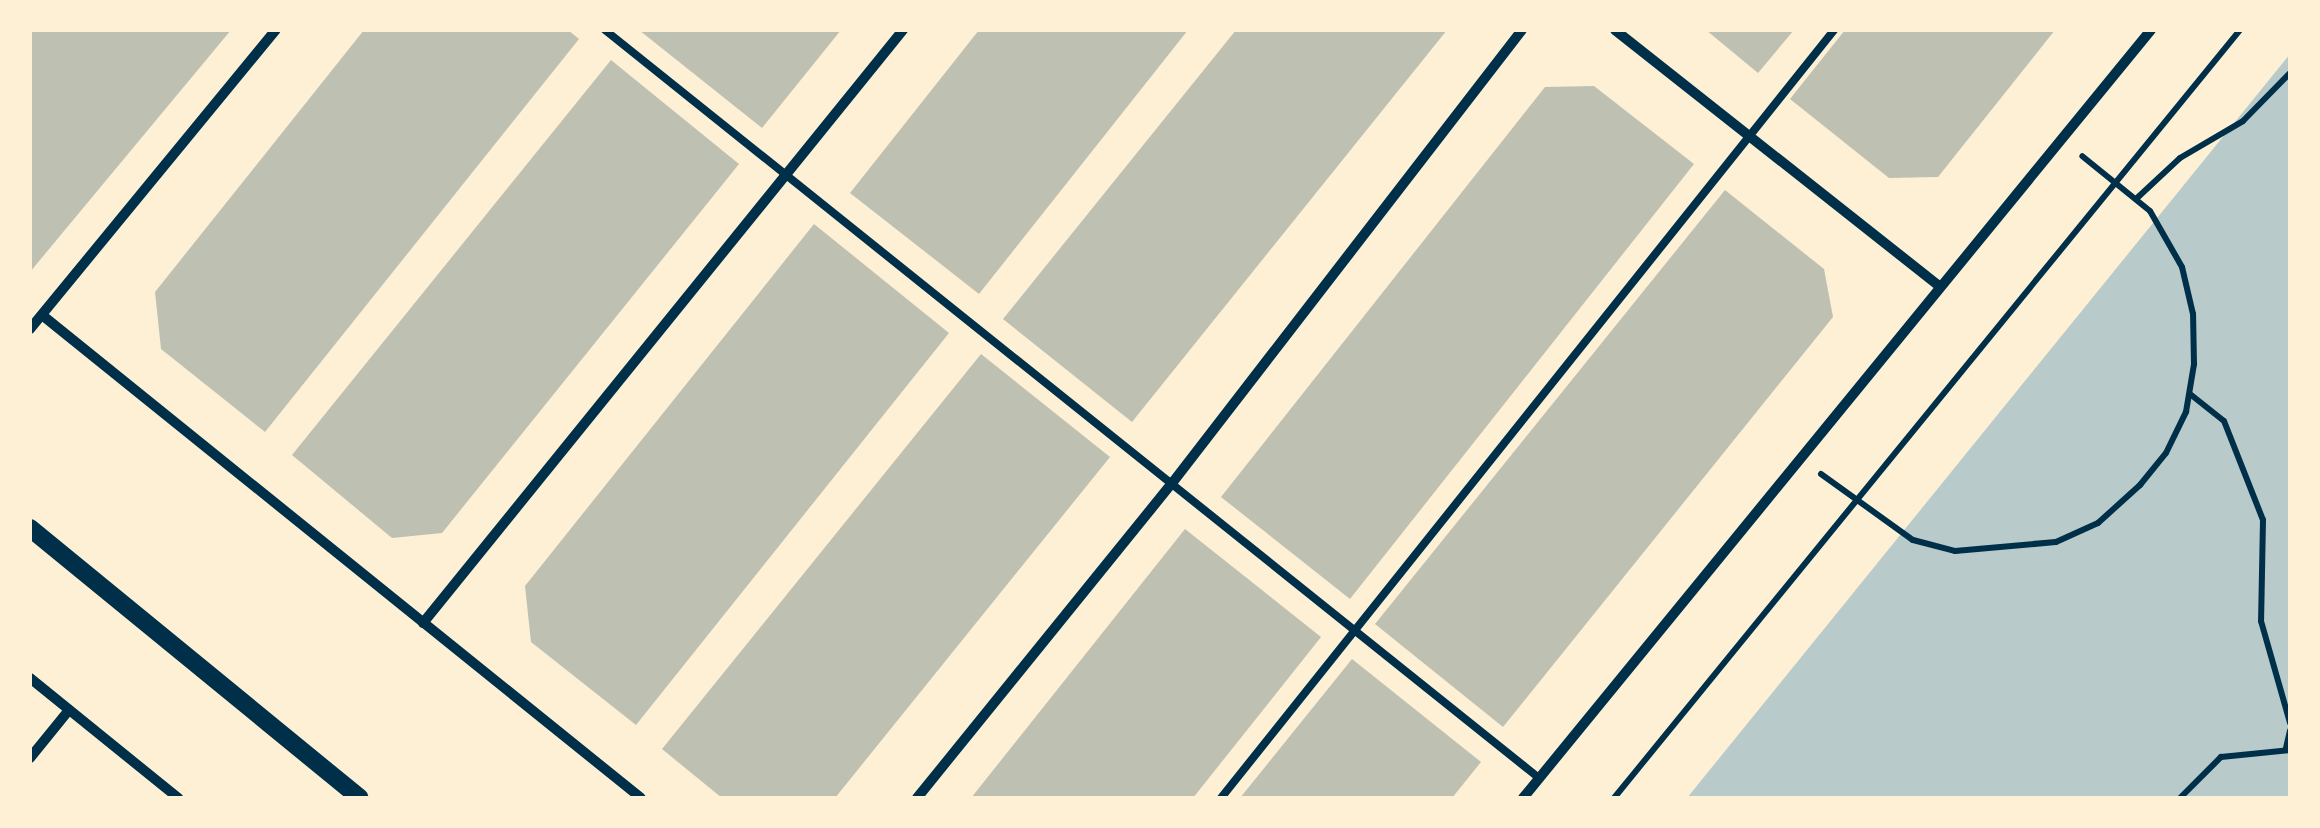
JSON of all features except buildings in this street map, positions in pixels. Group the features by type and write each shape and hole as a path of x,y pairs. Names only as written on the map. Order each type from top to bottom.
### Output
{"street":[{"path":"30,329 276,30"},
{"path":"424,623 904,30"},
{"path":"917,798 1172,482 1522,30"},
{"path":"1615,30 1940,287"},
{"path":"1522,798 2151,30"},
{"path":"42,315 641,798"},
{"path":"30,528 360,798"},
{"path":"30,678 178,798"},
{"path":"30,758 69,710"}],"lane":[{"path":"606,30 1538,778"},
{"path":"1221,798 1834,30"}],"path":[{"path":"1614,798 2240,30"},
{"path":"2136,199 2180,158 2243,120 2290,73"},
{"path":"1800,458 1912,540 1955,552 2056,542 2098,523 2140,486 2166,452 2190,394 2194,314 2182,267 2136,199 2061,140"},
{"path":"2180,798 2221,757 2288,749 2290,726 2261,622 2264,520 2224,421 2190,394"}],"shaded area":[{"path":"2290,54 2290,798 1687,798"}]}
